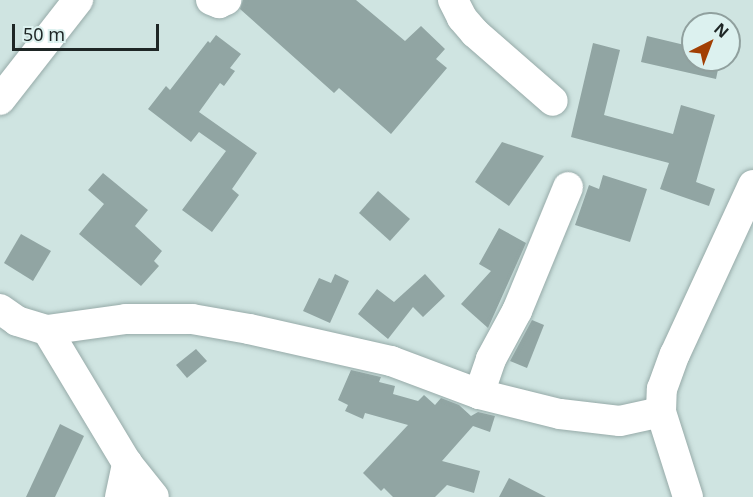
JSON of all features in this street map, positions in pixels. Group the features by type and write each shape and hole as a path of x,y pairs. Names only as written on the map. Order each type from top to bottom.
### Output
{"street":[{"path":"0,100 78,0"},
{"path":"211,0 219,3 226,0"},
{"path":"453,0 462,18 475,33 553,101"},
{"path":"688,497 661,412 662,389 675,354 745,228 753,185"},
{"path":"479,394 491,359 517,310 568,187"},
{"path":"0,309 18,321 47,330 126,319 192,319 249,329 391,361 479,394 560,414 621,421 661,412"},
{"path":"47,330 127,463 154,497"},
{"path":"120,497 127,463"}],"building":[{"path":"243,0 356,0 405,41 421,26 445,49 436,59 447,68 391,134 339,88 334,93 240,9"},
{"path":"216,35 241,54 230,68 235,71 224,86 220,83 199,112 257,153 232,189 239,195 212,232 182,210 226,151 199,132 191,142 148,109 166,86 170,90 208,41 210,43"},
{"path":"647,36 681,44 681,71 641,62"},
{"path":"593,43 620,50 604,115 673,134 681,105 715,115 696,182 715,189 709,206 660,189 669,163 571,137"},
{"path":"685,72 717,72 716,79"},
{"path":"502,142 544,156 509,206 475,182"},
{"path":"103,173 148,210 135,226 162,251 154,261 159,266 141,286 79,234 104,204 88,190"},
{"path":"603,175 647,189 630,242 575,225 589,185 599,189"},
{"path":"378,191 410,219 390,241 359,213"},
{"path":"499,228 526,243 488,328 461,304 491,271 479,264"},
{"path":"21,234 51,251 33,281 4,263"},
{"path":"335,274 349,281 330,323 303,311 319,278 331,283"},
{"path":"425,274 445,296 423,317 413,307 388,339 358,314 377,289 394,302"},
{"path":"532,320 544,325 527,368 510,361"},
{"path":"196,349 207,361 187,378 176,365"},
{"path":"351,370 381,377 379,382 395,386 393,394 418,401 424,395 435,405 441,398 459,405 471,416 478,412 495,416 490,432 473,426 442,461 480,471 474,493 447,485 435,497 393,497 384,488 381,491 363,473 408,425 365,413 363,419 345,411 348,405 338,400"},
{"path":"60,424 84,436 55,497 26,497"},
{"path":"509,478 546,497 499,497"}]}
